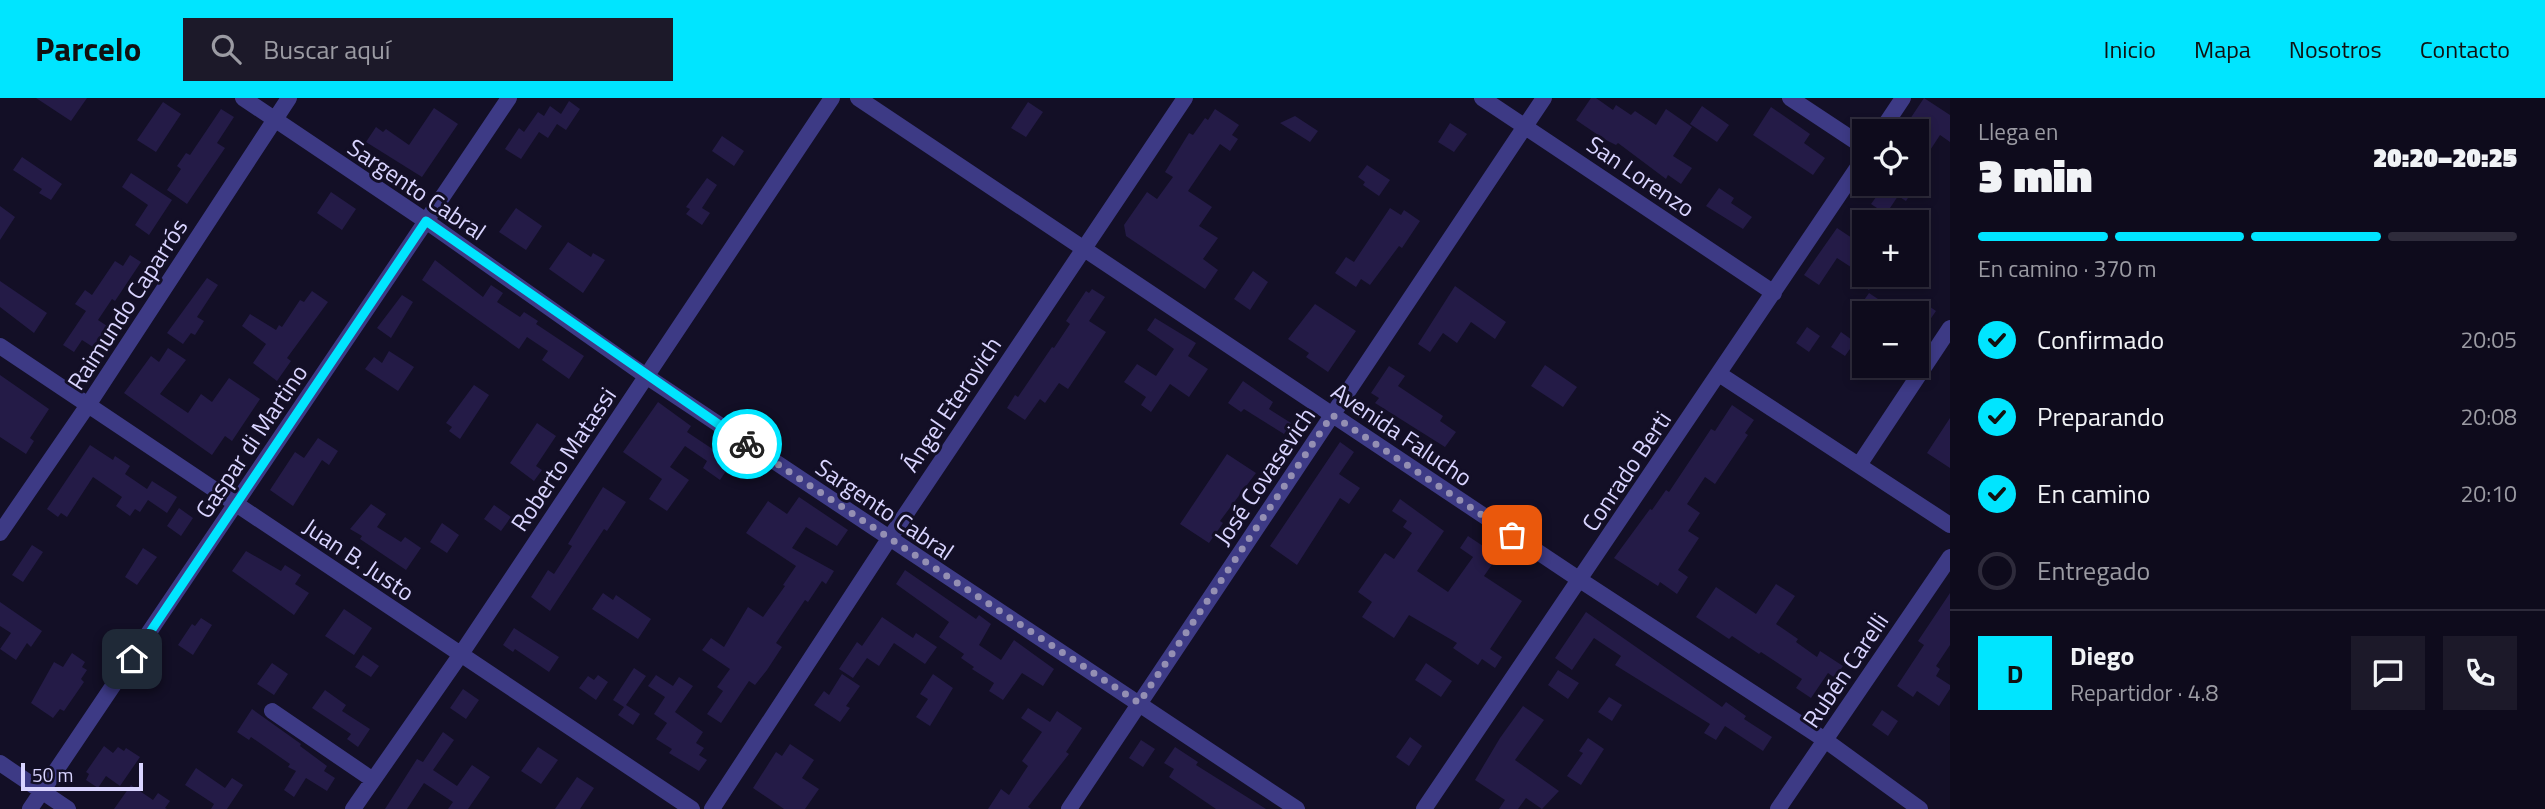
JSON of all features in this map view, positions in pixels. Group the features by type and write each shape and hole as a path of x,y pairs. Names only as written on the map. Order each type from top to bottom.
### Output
{"street":[{"name":"Sargento Cabral","path":"243,98 426,221 646,376 1297,809"},
{"name":"Raimundo Caparrós","path":"0,533 88,405 289,98"},
{"name":"Gaspar di Martino","path":"30,809 509,98"},
{"name":"Roberto Matassi","path":"353,809 461,654 832,98"},
{"name":"Avenida Falucho","path":"858,98 1580,580 1825,740 1920,809"},
{"name":"Ángel Eterovich","path":"712,809 889,539 1185,98"},
{"name":"San Lorenzo","path":"1482,98 1774,293"},
{"name":"José Covasevich","path":"1069,809 1544,98"},
{"path":"1790,98 1852,139"},
{"path":"1889,119 1903,98"},
{"name":"Conrado Berti","path":"1424,809 1852,176"},
{"path":"1859,465 1950,328"},
{"name":"Juan B. Justo","path":"0,346 692,809"},
{"path":"1719,374 1950,525"},
{"name":"Rubén Carelli","path":"1778,809 1950,557"},
{"path":"272,711 373,780"},
{"path":"0,762 68,809"}],"building":[{"path":"36,98 87,98 71,121"},
{"path":"1591,98 1596,98 1613,110 1616,105 1631,115 1635,111 1656,125 1666,109 1692,127 1673,156 1692,168 1681,184 1668,175 1666,179 1618,143 1616,145 1604,139 1576,120"},
{"path":"1924,98 1950,115 1950,142 1940,135 1929,152 1929,119 1910,119"},
{"path":"569,101 580,109 566,130 557,124 548,138 539,132 521,159 505,149 519,128 524,132 538,112 544,116 550,106 561,114"},
{"path":"163,102 181,114 156,152 137,140"},
{"path":"1028,102 1043,112 1026,137 1011,128"},
{"path":"1702,106 1729,125 1717,142 1690,124"},
{"path":"1771,107 1810,134 1804,143 1825,158 1813,175 1753,135"},
{"path":"434,108 458,124 422,177 366,142 376,127 383,132 386,129 409,145"},
{"path":"221,109 234,117 217,143 225,148 187,204 167,190 181,169 177,166 186,153 190,155"},
{"path":"1215,109 1239,125 1232,135 1238,139 1230,151 1220,144 1188,191 1212,207 1199,226 1218,238 1203,259 1218,270 1205,289 1126,236 1124,225 1147,192 1157,199 1173,177 1165,172 1189,133 1193,135"},
{"path":"1295,116 1318,131 1310,142 1280,123"},
{"path":"1450,123 1467,134 1454,152 1438,142"},
{"path":"722,136 744,151 734,166 712,151"},
{"path":"22,157 62,184 51,200 39,193 42,189 13,170"},
{"path":"1367,165 1390,180 1379,196 1363,185 1365,182 1358,177"},
{"path":"131,173 172,200 149,235 135,225 148,205 122,187"},
{"path":"707,178 717,185 702,208 710,213 702,225 686,214 690,209 686,207"},
{"path":"1719,188 1734,198 1731,203 1752,217 1743,229 1706,206"},
{"path":"331,192 356,209 342,230 317,213"},
{"path":"1877,196 1898,196 1889,210 1880,210 1871,204"},
{"path":"0,206 15,217 0,240"},
{"path":"516,208 542,226 526,250 499,232"},
{"path":"1390,208 1401,215 1404,210 1420,221 1402,248 1399,246 1370,285 1361,279 1356,287 1335,273 1346,257 1354,262"},
{"path":"1837,228 1852,238 1852,268 1837,258 1819,285 1804,275"},
{"path":"568,242 591,257 593,253 605,260 583,293 549,269"},
{"path":"130,255 141,262 115,301 112,299 98,320 107,326 93,347 82,340 74,352 63,345 86,311 75,304 85,290 92,295 115,261 123,266"},
{"path":"435,260 483,297 491,285 503,293 497,302 520,317 524,312 538,321 536,324 584,356 569,379 542,360 548,351 527,337 519,349 422,280"},
{"path":"1253,271 1268,282 1250,310 1234,299"},
{"path":"207,278 218,285 197,317 204,321 195,335 191,333 183,344 167,333"},
{"path":"0,281 47,313 34,333 0,307"},
{"path":"1455,286 1506,322 1495,339 1471,322 1457,343 1443,333 1430,352 1418,344"},
{"path":"1092,289 1105,297 1089,321 1106,332 1068,389 1059,383 1045,403 1040,399 1025,420 1007,408 1015,395 1018,397 1052,347 1054,348 1070,324 1066,321 1086,291 1089,293"},
{"path":"312,291 328,302 287,358 291,361 277,381 253,363 266,344 242,326 250,314 276,330 279,325 282,327 300,300 304,302"},
{"path":"1869,293 1881,301 1863,301"},
{"path":"402,295 413,302 391,338 377,328"},
{"path":"1315,304 1356,331 1328,372 1306,357 1309,353 1288,339"},
{"path":"1929,306 1936,311 1929,321"},
{"path":"1155,318 1196,343 1188,356 1208,369 1189,397 1170,384 1151,412 1141,405 1146,397 1124,382 1137,364 1156,376 1174,349 1147,330"},
{"path":"1807,327 1820,336 1809,352 1796,343"},
{"path":"1841,332 1852,340 1852,346 1845,356 1831,347"},
{"path":"168,348 186,360 160,394 188,413 201,394 212,402 229,378 260,399 232,441 225,436 212,455 124,393 151,356 159,362"},
{"path":"389,351 414,367 398,391 365,369 374,357 382,363"},
{"path":"1545,365 1577,387 1563,407 1531,386"},
{"path":"1389,366 1405,376 1398,386 1443,416 1440,421 1456,432 1445,447 1375,403 1379,398 1371,393"},
{"path":"0,375 49,409 30,438 34,441 26,454 0,437"},
{"path":"1243,381 1273,402 1269,409 1291,423 1284,434 1244,409 1241,412 1228,403"},
{"path":"474,385 489,395 460,439 449,431 452,427 446,423"},
{"path":"658,402 691,426 687,432 732,462 720,480 703,468 707,461 685,446 670,467 689,480 667,511 649,499 662,479 623,452"},
{"path":"1732,405 1754,420 1745,433 1748,435 1715,484 1705,477 1687,504 1700,513 1688,531 1699,538 1678,570 1688,577 1677,594 1660,582 1658,586 1614,558 1650,509 1652,510 1666,490 1669,492 1711,429 1715,431"},
{"path":"1950,418 1950,468 1927,453"},
{"path":"537,423 556,436 536,466 542,470 534,481 510,463"},
{"path":"318,438 338,451 329,465 322,460 293,506 270,490 295,452 304,458"},
{"path":"1340,442 1354,452 1339,474 1360,488 1349,504 1340,498 1297,565 1270,546"},
{"path":"90,445 113,460 115,456 130,466 125,474 147,489 152,481 177,497 167,513 148,500 140,512 135,509 130,516 116,506 122,497 93,477 67,517 61,513 58,517 47,509"},
{"path":"1227,454 1256,473 1220,521 1223,523 1209,543 1180,524"},
{"path":"603,487 626,502 607,531 604,529 550,611 531,597 548,570 554,574 572,546 568,544"},
{"path":"799,497 848,530 837,546 806,527 792,548 834,571 826,584 822,581 808,602 805,600 776,643 782,647 767,670 755,685 749,681 721,723 707,714 723,691 717,687 730,669 702,650 711,638 724,647 748,607 763,617 785,586 783,585 796,566 746,533 768,501 787,514"},
{"path":"1400,499 1444,531 1417,571 1448,592 1473,557 1460,548 1468,536 1498,556 1484,576 1522,601 1490,649 1502,657 1495,668 1482,659 1478,665 1453,648 1457,643 1409,615 1394,638 1362,617 1372,602 1358,592 1385,553 1394,559 1412,533 1403,527 1407,521 1392,511"},
{"path":"371,504 386,514 377,527 401,542 405,537 421,548 406,570 360,539 362,536 350,529"},
{"path":"494,505 511,517 501,531 484,519"},
{"path":"179,508 193,518 181,536 167,526"},
{"path":"442,523 459,535 447,553 430,542"},
{"path":"32,545 43,552 23,582 12,575"},
{"path":"143,548 157,557 137,585 125,577"},
{"path":"246,551 281,571 285,565 301,575 295,584 309,593 294,615 232,571"},
{"path":"905,570 976,619 979,615 991,624 979,645 1001,660 1014,640 1054,669 1043,686 1022,673 1003,700 989,691 994,683 972,669 974,667 961,658 964,654 939,637 949,622 896,584"},
{"path":"1776,584 1795,596 1776,624 1798,639 1796,642 1817,657 1820,651 1843,666 1835,678 1828,673 1811,698 1796,688 1802,679 1761,652 1759,654 1732,636 1729,639 1696,617 1716,587 1756,614"},
{"path":"603,593 613,600 616,595 651,619 638,639 592,609"},
{"path":"1950,593 1950,645 1936,666 1940,669 1936,676 1950,685 1950,689 1939,706 1917,691 1913,697 1897,686 1924,645 1918,641"},
{"path":"0,602 42,631 31,647 27,643 16,660 0,649 11,633 0,626"},
{"path":"344,609 372,628 354,655 325,636"},
{"path":"1586,612 1722,707 1726,702 1746,716 1744,719 1772,737 1763,751 1725,726 1716,740 1704,733 1710,724 1615,665 1621,656 1594,638 1572,670 1555,658"},
{"path":"882,617 913,638 916,633 937,647 925,664 894,643 879,666 867,658 853,678 839,669 857,642 862,646"},
{"path":"201,618 212,625 193,655 178,645 192,624 195,626"},
{"path":"514,628 559,657 549,672 515,649 513,652 503,645"},
{"path":"72,653 85,662 82,667 87,670 81,679 84,682 64,711 60,709 53,718 31,703 54,662 63,667"},
{"path":"363,655 379,666 371,677 355,667"},
{"path":"272,663 288,674 274,695 257,684"},
{"path":"1426,663 1452,681 1441,697 1415,680"},
{"path":"634,668 646,676 626,705 640,714 633,725 618,715 624,707 613,700"},
{"path":"1558,670 1579,683 1568,699 1548,685"},
{"path":"842,674 860,686 846,706 850,708 840,722 814,705 824,691 829,695"},
{"path":"933,674 953,688 930,726 916,717 928,699 920,694"},
{"path":"598,675 608,682 596,700 579,688 588,676 594,680"},
{"path":"656,675 673,686 679,677 693,686 675,712 703,732 696,743 704,748 699,755 707,760 699,771 669,753 672,749 656,739 667,723 654,714 665,697 648,686"},
{"path":"463,689 479,700 466,719 450,708"},
{"path":"325,690 346,705 342,711 370,729 358,747 347,739 351,734 312,708"},
{"path":"1609,697 1622,705 1612,721 1598,712"},
{"path":"1523,706 1544,720 1515,760 1559,791 1542,809 1526,798 1518,809 1499,809 1505,800 1475,780"},
{"path":"1028,708 1050,722 1057,711 1082,728 1066,752 1069,754 1028,807 1031,809 988,809 1001,789 1009,795 1028,766 1022,761 1042,732 1021,718"},
{"path":"252,709 327,766 324,771 335,778 327,791 306,778 294,797 284,790 296,771 251,737 249,740 237,732"},
{"path":"1882,710 1898,721 1888,736 1872,725"},
{"path":"443,732 454,740 433,770 457,786 472,765 490,777 468,809 448,809 453,802 424,783 407,809 385,809 417,759 423,762"},
{"path":"1410,737 1422,746 1409,766 1396,757"},
{"path":"1588,738 1604,749 1581,785 1567,776 1583,753 1579,751"},
{"path":"1141,740 1155,749 1143,767 1129,758"},
{"path":"790,744 814,760 802,778 819,789 805,809 784,809 753,788 776,752 782,756"},
{"path":"104,746 113,753 118,747 124,751 126,748 140,757 120,786 106,776 98,788 86,780 89,774 86,772"},
{"path":"538,747 558,760 541,784 521,771"},
{"path":"1175,747 1198,762 1196,765 1266,809 1216,809 1169,777 1174,769 1164,763"},
{"path":"196,768 225,788 232,778 243,785 227,809 211,809 214,804 185,785"},
{"path":"577,777 594,788 580,809 555,809"},
{"path":"131,785 153,800 158,793 170,801 165,808 167,809 114,809"}],"way so far":[{"path":"747,444 1139,703 1332,415 1512,535"}],"route":[{"path":"132,659 426,221 747,444"}]}
